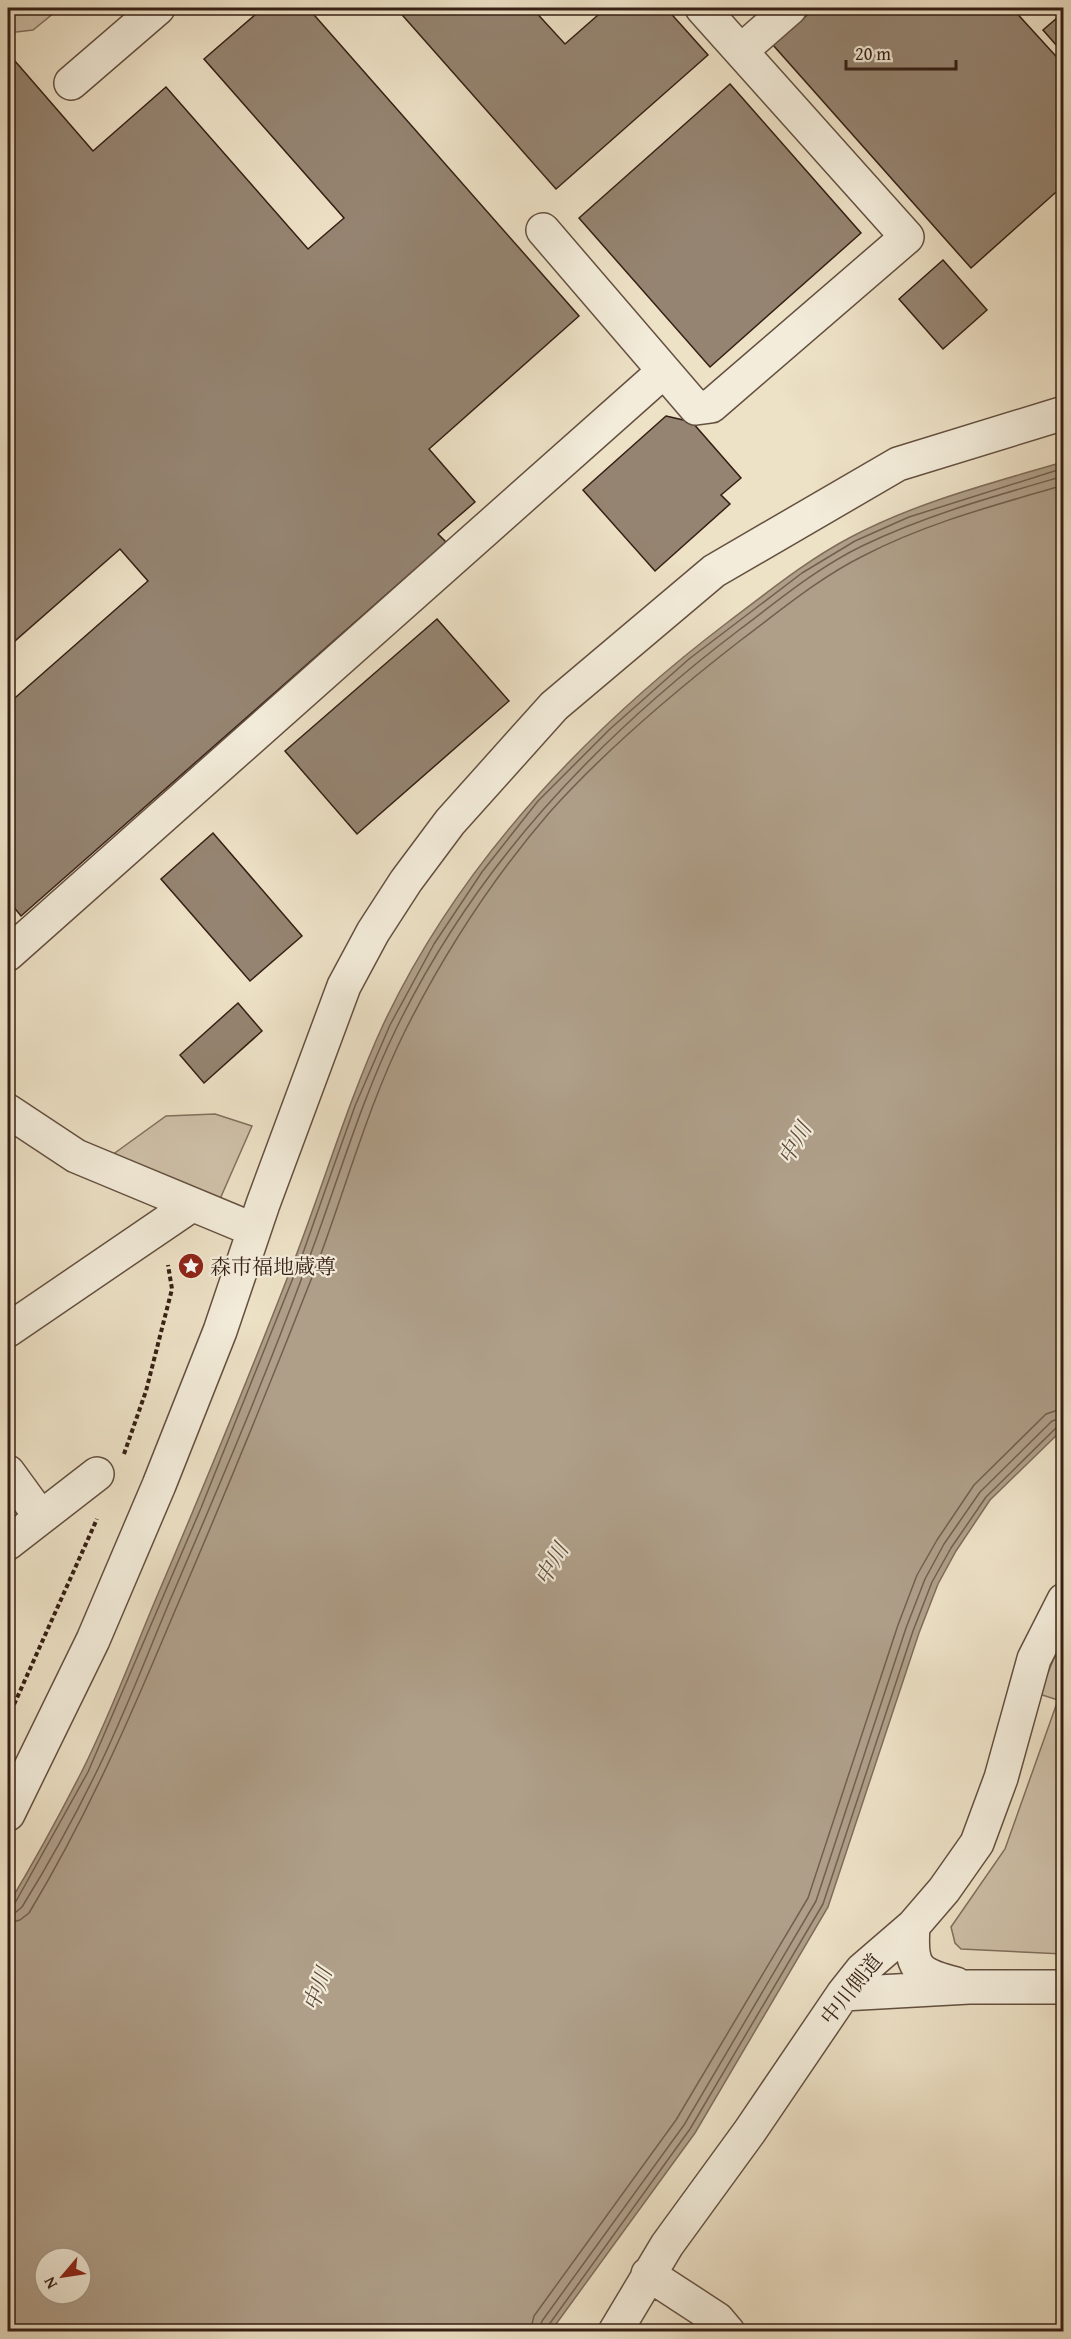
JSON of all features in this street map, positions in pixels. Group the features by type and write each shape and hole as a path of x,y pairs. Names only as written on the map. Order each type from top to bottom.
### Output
{"street":[{"path":"71,82 158,8"},
{"path":"543,230 696,408 711,406 907,237 702,8"},
{"path":"741,51 790,8"},
{"path":"8,954 664,371"},
{"path":"8,1814 93,1640 159,1485 220,1331 254,1230 344,986 373,932 406,881 450,822 554,706 714,571 909,460 1064,413"},
{"path":"8,1111 76,1156 190,1206 254,1230"},
{"path":"8,1330 190,1206"},
{"path":"8,1472 40,1516"},
{"path":"8,1543 97,1474"},
{"name":"中川側道","path":"615,2331 648,2274 750,2131 843,1994 862,1970 913,1926 944,1890 977,1843 1000,1778 1034,1659 1064,1600"},
{"path":"913,1926 913,1961 918,1969 927,1976 969,1988"},
{"path":"843,1994 969,1988 1064,1987"},
{"path":"648,2274 717,2319 728,2331"}],"shaded area":[{"path":"8,8 60,8 33,30 8,33"},
{"path":"215,1114 252,1126 220,1199 112,1155 166,1116"},
{"path":"1063,1637 1063,1954 961,1949 955,1943 951,1927 1005,1849 1058,1700 1039,1694"}],"water":[{"name":"中川","path":"1063,462 1063,1429 990,1500 956,1551 938,1584 919,1633 828,1907 695,2133 551,2331 8,2331 8,1905 72,1790 110,1709 263,1341 371,1053 414,965 449,908 531,803 577,754 676,664 788,577 851,537 902,513"}],"building":[{"path":"263,8 308,8 579,316 429,449 475,502 438,534 446,542 21,916 8,900 8,704 148,581 120,549 8,647 8,53 93,151 166,87 308,249 344,218 204,59"},
{"path":"396,8 532,8 565,44 606,8 666,8 708,55 556,189"},
{"path":"815,8 1012,8 1064,65 1064,185 971,268 773,45"},
{"path":"1064,12 1064,54 1043,30"},
{"path":"730,84 861,233 710,367 579,218"},
{"path":"943,260 987,310 943,349 899,299"},
{"path":"666,416 692,422 741,478 721,495 730,504 655,571 583,490"},
{"path":"437,619 509,701 357,834 285,751"},
{"path":"213,833 302,936 250,981 161,879"},
{"path":"238,1003 262,1031 204,1083 180,1055"}],"place":[{"name":"森市福地蔵尊","path":"191,1266"}]}
